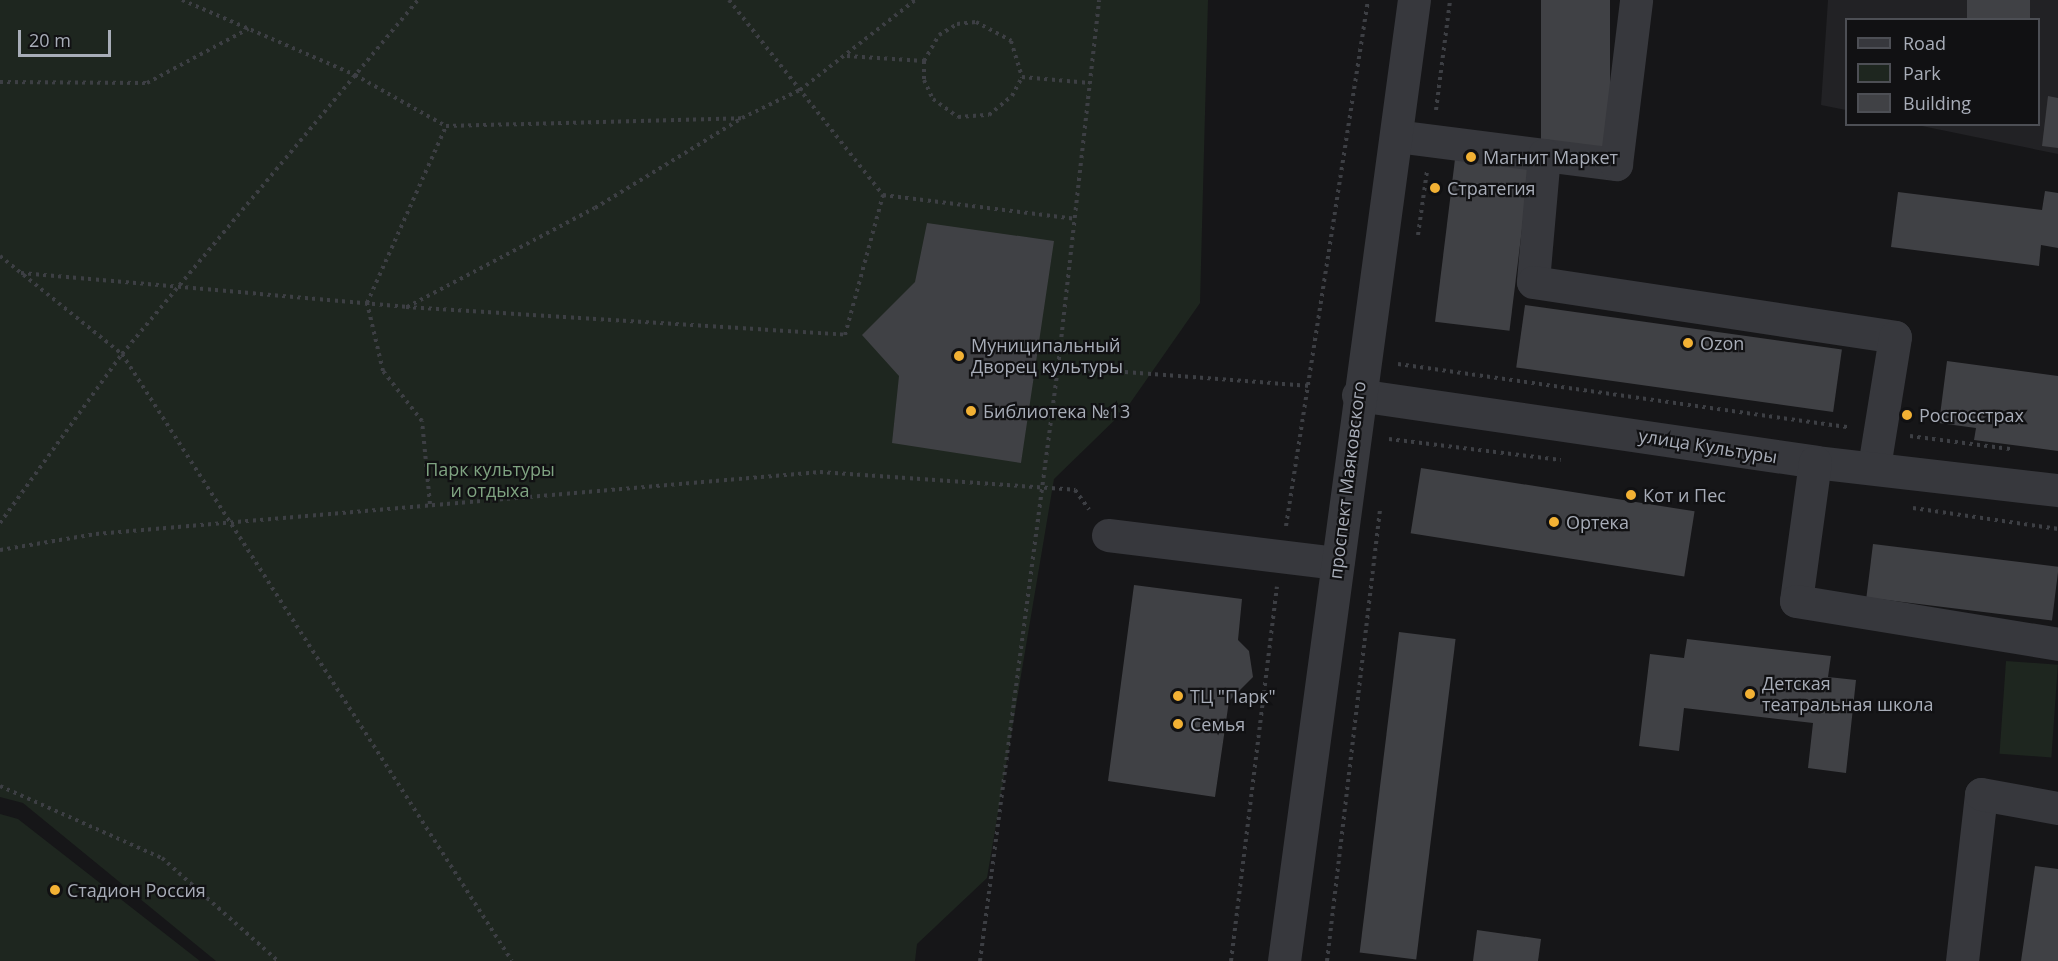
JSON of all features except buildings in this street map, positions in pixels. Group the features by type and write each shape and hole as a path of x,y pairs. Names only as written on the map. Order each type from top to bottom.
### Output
{"street":[{"name":"проспект Маяковского","path":"1284,961 1358,395 1414,0"},
{"path":"1396,136 1616,164 1636,0"},
{"path":"1544,155 1533,282 1895,337 1874,466"},
{"name":"улица Культуры","path":"1358,395 1815,462 1874,466 2058,490"},
{"path":"1815,462 1796,601 2058,644"},
{"path":"1108,535 1337,563"},
{"path":"1962,961 1981,794 2058,808"}],"path":[{"path":"183,0 355,75 446,126 741,118"},
{"path":"0,523 122,354 418,0"},
{"path":"729,0 883,195 1075,219"},
{"path":"406,307 595,208 741,118 800,90 847,56 915,0"},
{"path":"980,961 1058,367 1099,0"},
{"path":"1232,961 1281,556 1310,386 1368,0"},
{"path":"1416,247 1450,0"},
{"path":"976,22 1011,41 1022,77 1012,96 990,115 958,117 933,99 924,80 924,61 939,35 957,24 976,22"},
{"path":"0,82 147,83 248,29"},
{"path":"847,56 924,61"},
{"path":"1022,77 1090,83"},
{"path":"430,504 422,422 383,371 367,303 446,126"},
{"path":"21,273 406,307 845,335 883,195"},
{"path":"0,256 122,354 512,961"},
{"path":"1399,353 1398,365 2023,451"},
{"path":"1058,367 1310,386"},
{"path":"1388,448 1389,437"},
{"path":"0,550 229,521 820,472 1075,490 1108,535"},
{"path":"1327,961 1382,496"},
{"path":"0,786 162,858 278,961"}],"shaded area":[{"path":"1828,0 2058,0 2058,154 1922,126 2040,126 2040,18 1845,18 1845,110 1821,105"}],"green space":[{"name":"Парк культуры и отдыха","path":"0,0 1208,0 1200,303 1126,409 1054,479 987,878 917,944 915,961 216,961 23,803 0,797"},
{"path":"2006,661 2058,665 2051,757 2000,754"},
{"name":"Стадион Россия","path":"0,814 18,819 200,961 0,961"}],"place":[{"name":"Магнит Маркет","path":"1471,157"},
{"name":"Стратегия","path":"1435,188"},
{"name":"Ozon","path":"1688,343"},
{"name":"Муниципальный Дворец культуры","path":"959,356"},
{"name":"Библиотека №13","path":"971,411"},
{"name":"Росгосстрах","path":"1907,415"},
{"name":"Кот и Пес","path":"1631,495"},
{"name":"Ортека","path":"1554,522"},
{"name":"Детская театральная школа","path":"1750,694"},
{"name":"ТЦ \"Парк\"","path":"1178,696"},
{"name":"Семья","path":"1178,724"},
{"name":"Стадион Россия","path":"55,890"}]}
